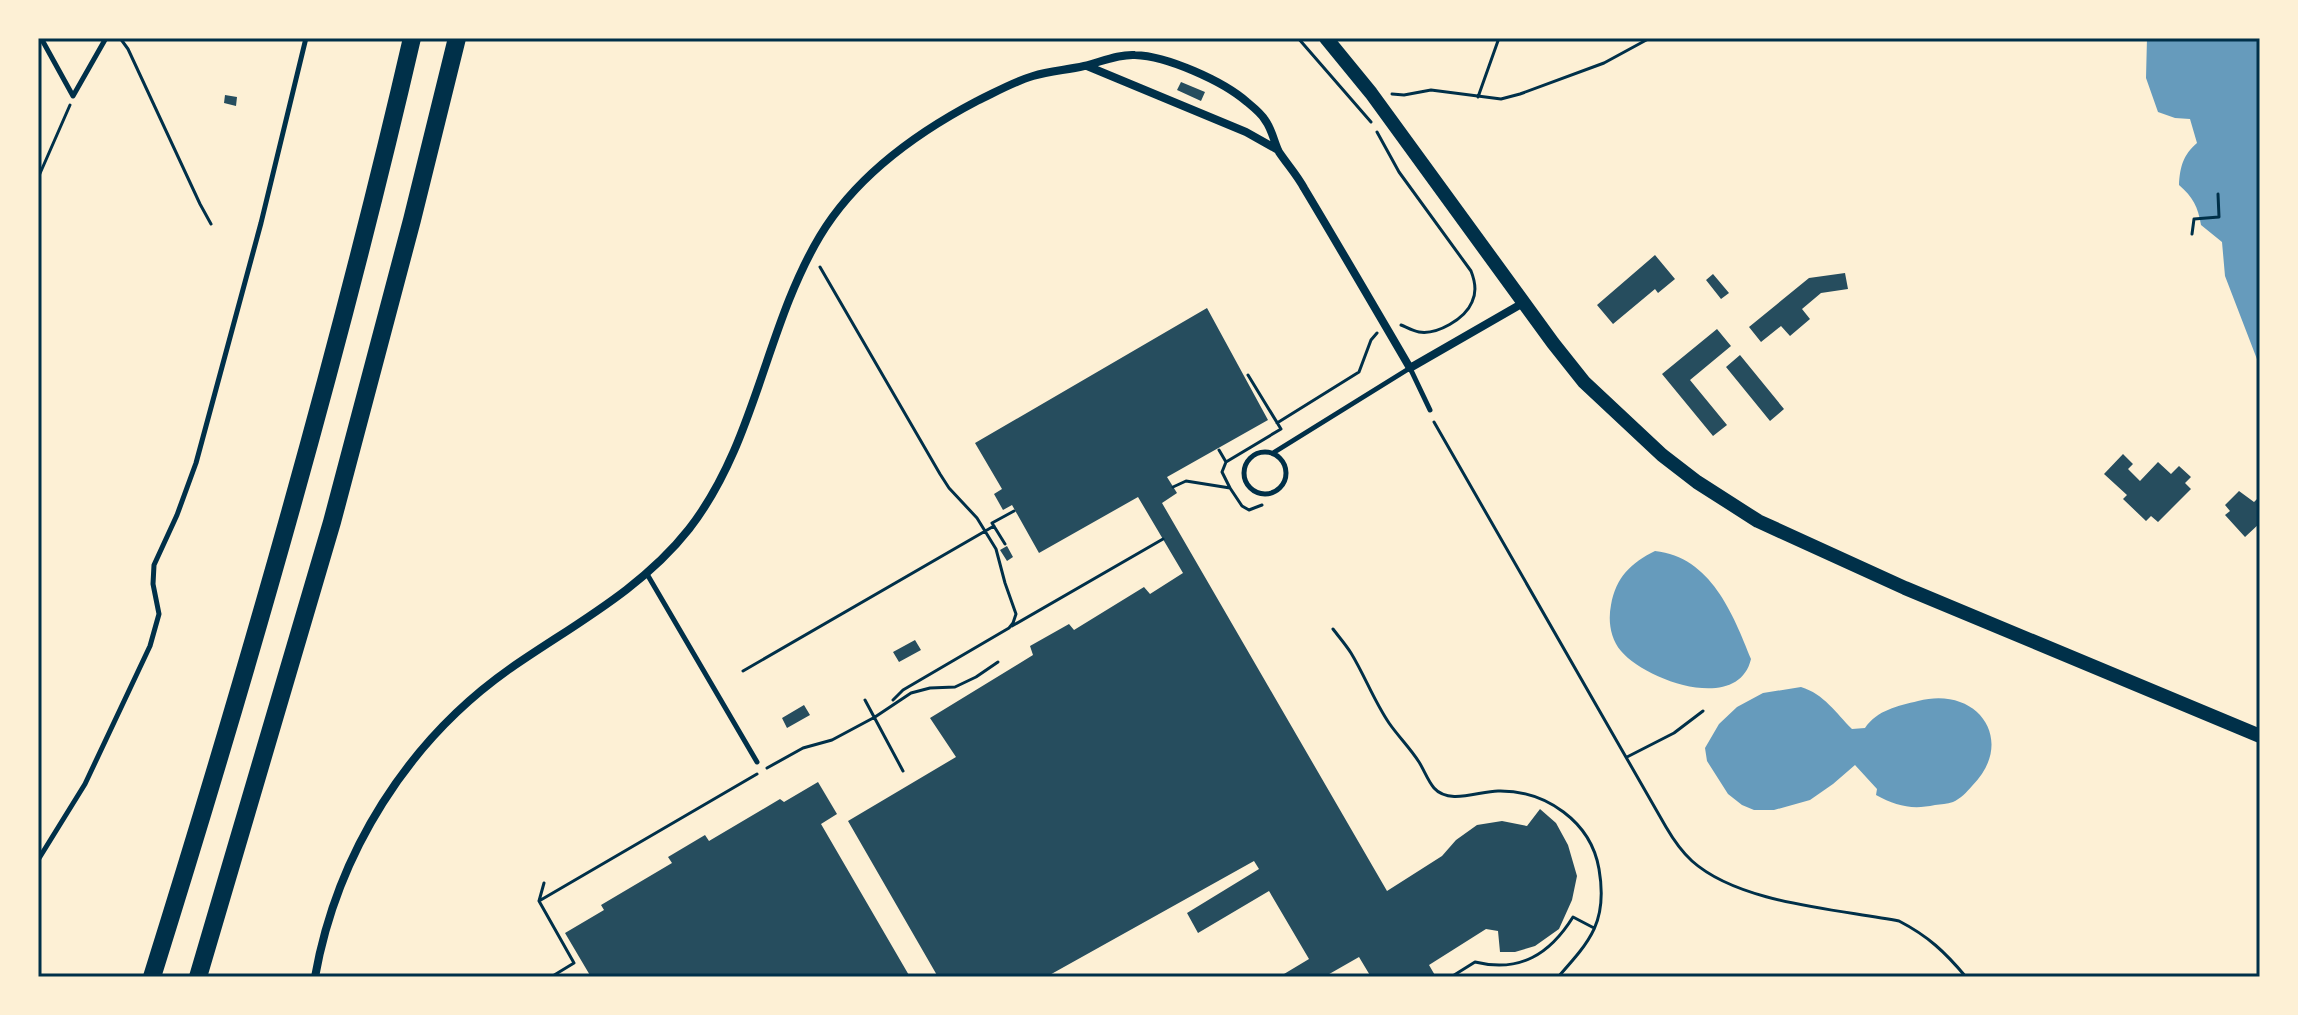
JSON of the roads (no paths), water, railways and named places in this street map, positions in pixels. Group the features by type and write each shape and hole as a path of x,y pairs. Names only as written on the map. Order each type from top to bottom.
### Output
{"highway":[{"path":"152,977 292,509 383,164 412,38"},
{"path":"198,977 332,522 457,38"}],"main road":[{"path":"1326,38 1371,93 1584,382 1673,464 1758,521 1905,588 2260,736"}],"street":[{"path":"315,977 327,924 354,854 393,787 450,719 491,683 622,595 670,551 712,497 736,447 807,258 836,212 856,188 923,132 1009,85 1048,72 1130,55 1160,59 1216,80 1266,120 1278,150 1300,181 1410,368 1523,303"},
{"path":"1086,65 1246,132 1278,150"}],"lane":[{"path":"41,38 73,96 106,38"},
{"path":"38,860 85,784 150,646 159,614 153,584 154,565 196,463 261,223 306,38"},
{"path":"1273,453 1284,462 1285,481 1271,494 1256,493 1245,479 1245,466 1253,455 1266,451 1273,453 1410,368 1430,410"},
{"path":"647,574 757,762"}],"water":[{"path":"2147,38 2260,38 2260,367 2225,276 2222,242 2201,225 2194,203 2179,185 2183,162 2197,143 2190,119 2158,112 2146,78"},
{"path":"1655,551 1691,564 1717,590 1727,607 1751,659 1743,676 1729,685 1710,688 1669,681 1633,662 1617,646 1610,617 1613,595 1632,566"},
{"path":"1801,687 1823,699 1852,729 1865,728 1882,713 1918,701 1939,698 1958,701 1973,709 1991,735 1991,751 1985,769 1963,795 1946,804 1911,807 1890,802 1876,795 1877,789 1855,765 1810,800 1774,810 1754,810 1742,805 1728,794 1707,761 1705,748 1719,724 1737,707 1763,693"}]}
